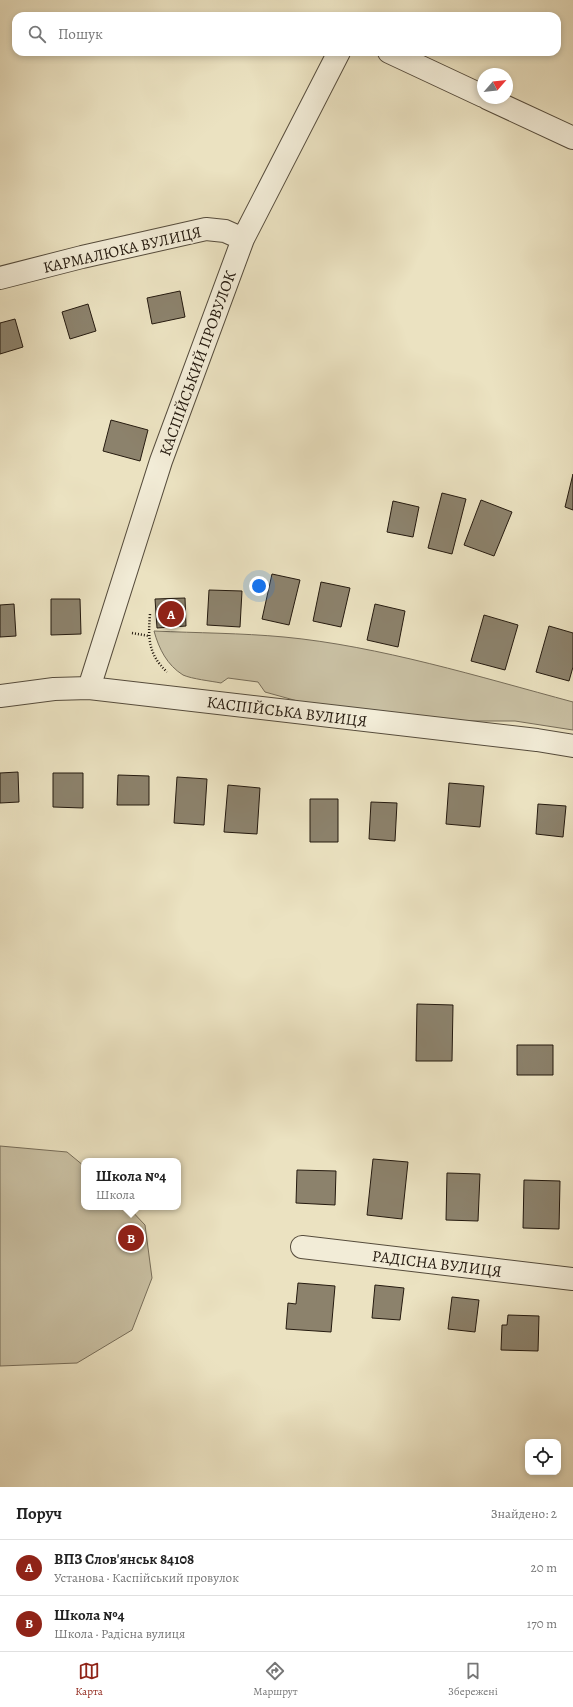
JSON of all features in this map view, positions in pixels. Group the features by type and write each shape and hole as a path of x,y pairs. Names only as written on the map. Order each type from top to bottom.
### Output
{"street":[{"name":"КАСПІЙСЬКИЙ ПРОВУЛОК","path":"89,688 161,461 243,238 337,56"},
{"path":"398,56 477,93"},
{"path":"500,104 573,138"},
{"name":"КАРМАЛЮКА ВУЛИЦЯ","path":"0,278 82,257 206,229 225,231 243,238"},
{"name":"КАСПІЙСЬКА ВУЛИЦЯ","path":"0,696 54,689 89,688 537,740 573,746"},
{"name":"РАДІСНА ВУЛИЦЯ","path":"302,1247 573,1279"}],"path":[{"path":"150,614 148,631 149,645 162,667 167,672"}],"shaded area":[{"path":"154,631 284,637 320,641 393,655 573,702 573,730 515,721 446,721 301,702 265,692 258,682 228,678 221,683 191,678 177,671 164,656"},
{"path":"0,1146 67,1152 81,1164 81,1210 131,1210 145,1225 152,1278 132,1330 77,1363 0,1366"}],"building":[{"path":"180,291 185,317 152,324 147,298"},
{"path":"88,304 96,331 70,339 62,312"},
{"path":"15,319 23,347 0,354 0,323"},
{"path":"111,420 148,430 140,461 103,451"},
{"path":"573,474 573,510 565,507"},
{"path":"442,493 466,499 452,554 428,548"},
{"path":"481,500 512,512 494,556 464,545"},
{"path":"393,501 419,507 413,537 387,532"},
{"path":"272,574 300,580 289,625 262,619"},
{"path":"321,582 350,588 341,627 313,621"},
{"path":"209,590 242,591 240,627 207,625"},
{"path":"185,598 186,626 157,628 155,599"},
{"path":"51,599 80,599 81,634 51,635"},
{"path":"14,604 16,636 0,637 0,605"},
{"path":"375,604 405,611 398,647 367,640"},
{"path":"484,615 518,625 505,670 471,661"},
{"path":"549,626 573,633 573,667 569,681 536,672"},
{"path":"18,772 19,802 0,803 0,773"},
{"path":"53,773 83,773 83,808 53,807"},
{"path":"118,775 149,776 149,805 117,805"},
{"path":"177,777 207,779 204,825 174,823"},
{"path":"449,783 484,786 480,827 446,824"},
{"path":"228,785 260,788 257,834 224,832"},
{"path":"310,799 338,799 338,842 310,842"},
{"path":"371,802 397,803 395,841 369,839"},
{"path":"538,804 566,806 563,837 536,834"},
{"path":"417,1004 453,1005 452,1061 416,1061"},
{"path":"517,1045 553,1045 553,1075 517,1075"},
{"path":"373,1159 408,1162 402,1219 367,1215"},
{"path":"297,1170 336,1171 335,1205 296,1203"},
{"path":"447,1173 480,1174 478,1221 446,1220"},
{"path":"524,1180 560,1181 559,1229 523,1228"},
{"path":"298,1283 335,1286 331,1332 286,1329 288,1303 296,1304"},
{"path":"375,1285 404,1288 400,1320 372,1318"},
{"path":"452,1297 479,1300 475,1332 448,1329"},
{"path":"508,1315 539,1316 538,1351 501,1350 502,1325 507,1325"}],"place":[{"name":"ВПЗ Слов'янськ 84108","path":"171,614"},
{"name":"Школа №4","path":"131,1238"}]}
